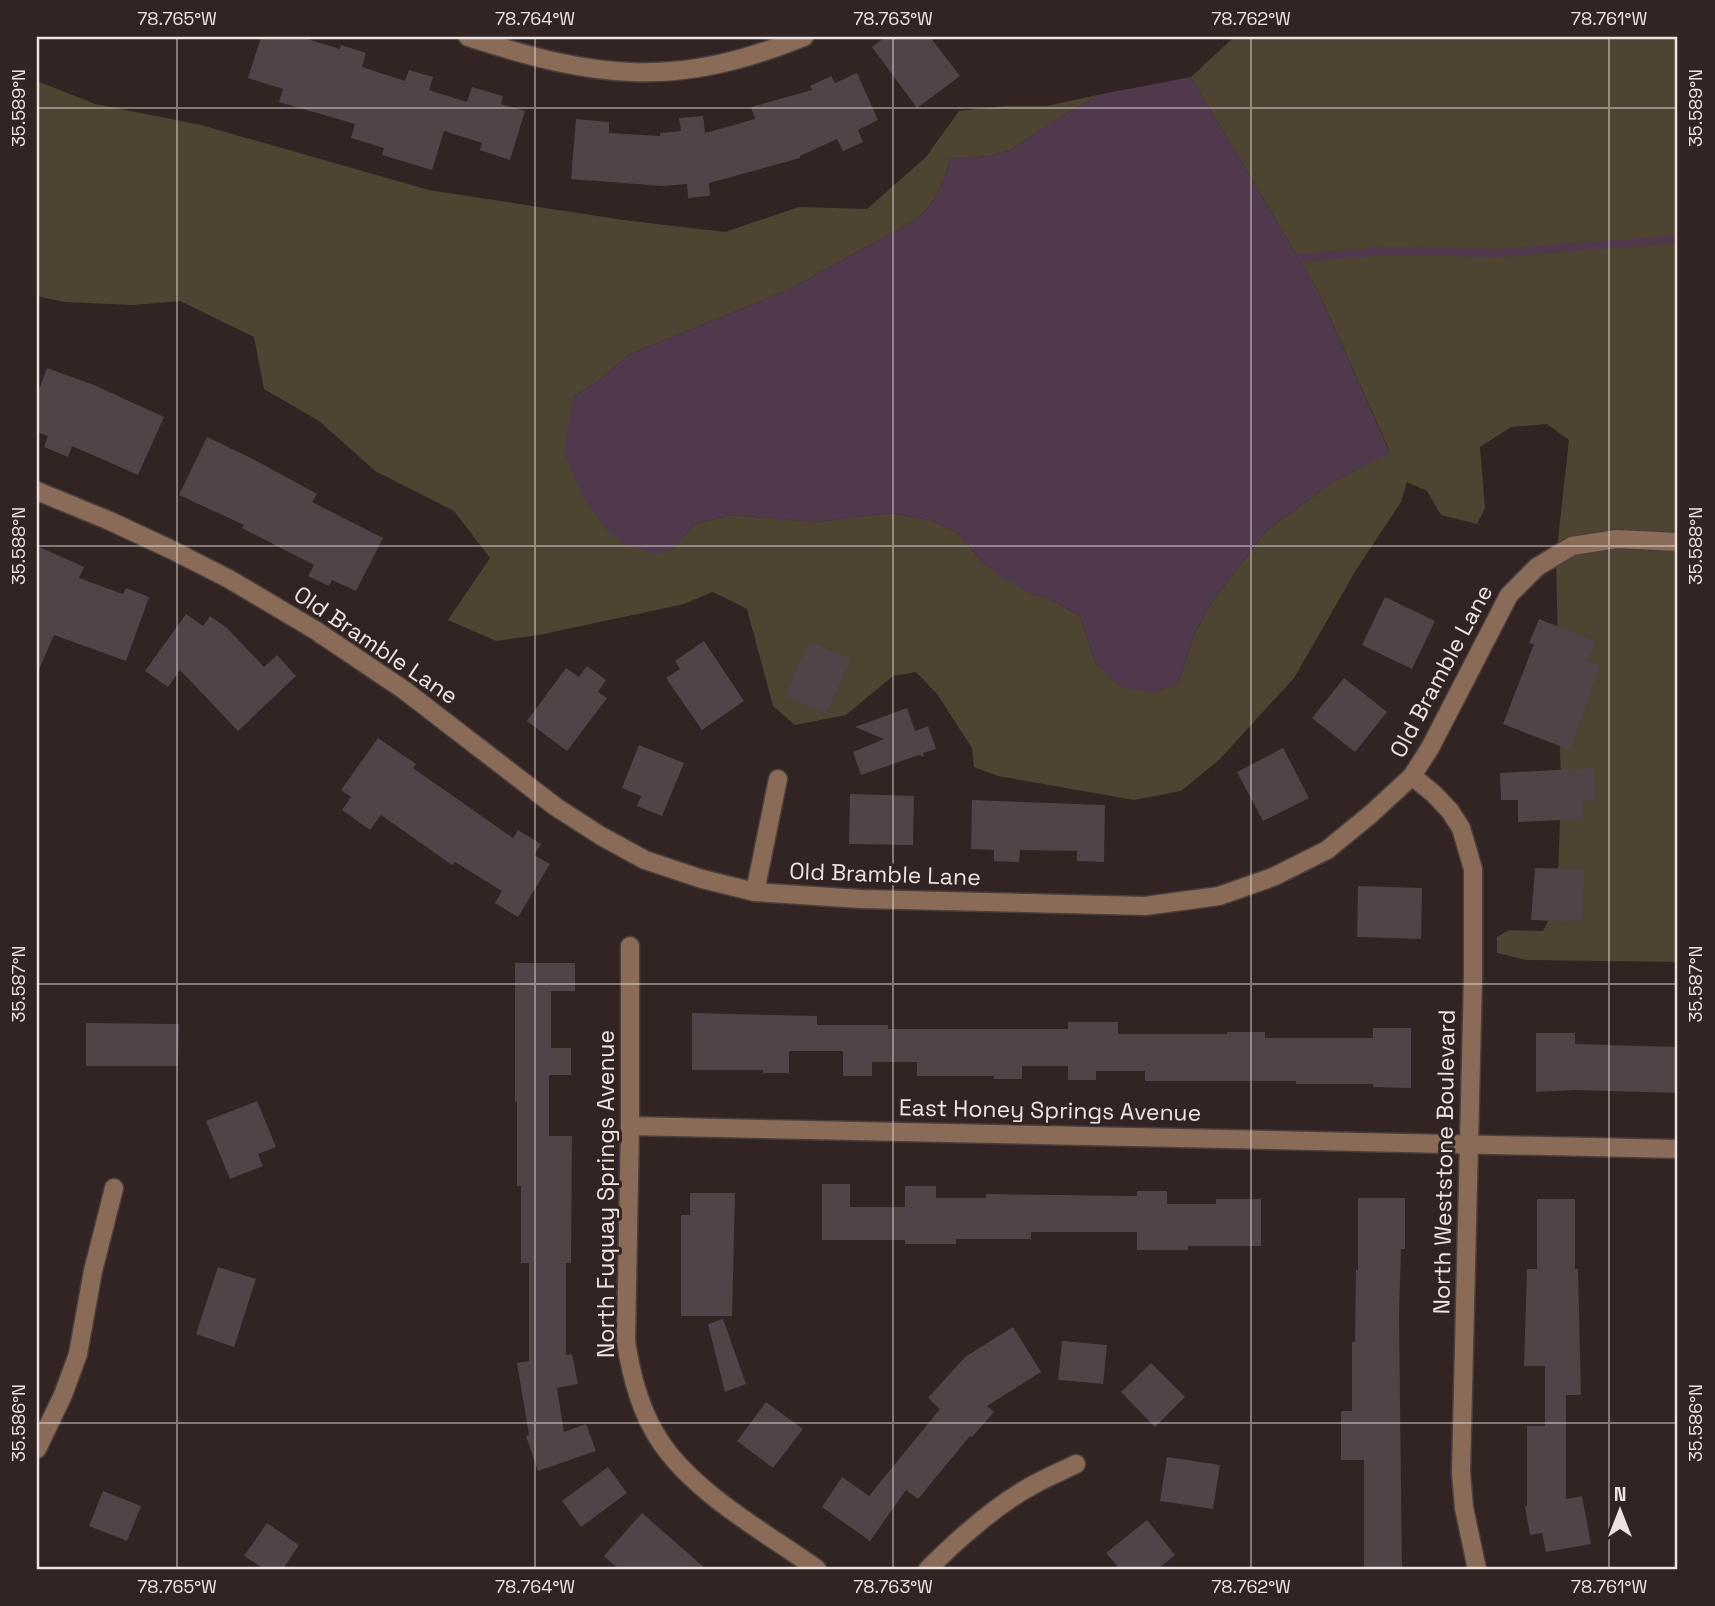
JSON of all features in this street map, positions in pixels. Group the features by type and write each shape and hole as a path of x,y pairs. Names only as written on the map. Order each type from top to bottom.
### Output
{"street":[{"path":"468,37 525,55 590,70 655,74 712,67 771,50 804,37"},
{"name":"Old Bramble Lane","path":"37,491 110,520 229,579 315,630 404,691 556,807 601,836 654,863 702,879 755,892 874,900 1145,906 1219,896 1273,877 1303,863 1346,835 1412,776 1430,748 1509,594 1521,580 1553,556 1572,546 1618,539 1678,542"},
{"name":"North Weststone Boulevard","path":"1412,776 1450,811 1461,828 1473,869 1474,936 1461,1472 1464,1508 1477,1569"},
{"path":"755,892 778,779"},
{"name":"North Fuquay Springs Avenue","path":"630,946 631,1126 626,1341 631,1374 648,1421 678,1465 706,1490 817,1569"},
{"name":"East Honey Springs Avenue","path":"631,1126 1678,1149"},
{"path":"37,1449 63,1395 78,1354 93,1271 114,1188"},
{"path":"928,1569 945,1551 1006,1502 1028,1487 1076,1464"}],"shaded area":[{"path":"1234,37 1678,37 1678,962 1526,960 1497,953 1497,937 1509,930 1543,931 1557,904 1561,790 1556,558 1569,440 1547,424 1511,427 1480,447 1485,508 1477,524 1441,515 1427,491 1407,482 1401,502 1356,570 1294,678 1219,760 1181,791 1134,800 998,776 974,767 972,748 937,694 916,672 893,676 846,715 795,725 773,706 747,609 713,592 684,604 539,635 496,641 448,620 490,558 454,511 375,471 319,421 264,389 254,337 180,301 133,305 64,302 37,296 37,81 95,104 201,125 429,190 623,220 725,232 799,207 867,209 926,157 959,111 1005,106 1047,106 1102,94 1058,118 1012,149 991,156 950,159 938,193 929,207 914,221 786,291 630,354 596,383 573,397 673,549 695,524 731,515 817,522 890,513 931,520 957,532 983,563 1034,595 1046,597 1080,616 1096,664 1178,683 1195,633 1212,602 1267,530 1333,482 1390,452 1318,291 1191,77"},
{"path":"1191,77 1318,291 1390,453 1333,482 1267,530 1212,602 1195,633 1178,683 1154,693 1125,688 1113,681 1096,664 1080,616 1001,577 983,563 957,532 931,520 890,513 817,522 731,515 695,524 673,549 663,553 651,553 625,544 608,532 583,496 564,453 573,397 596,383 630,354 786,291 914,221 929,207 938,193 950,159 991,156 1012,149 1058,118 1102,94"}],"building":[{"path":"261,37 301,37 340,49 341,45 366,53 362,67 405,81 409,70 433,77 429,90 467,102 472,87 503,96 501,104 525,111 510,160 480,150 482,143 444,131 432,170 382,155 384,148 351,138 355,124 279,102 283,89 248,78"},
{"path":"885,37 930,37 960,76 917,108 872,47"},
{"path":"857,73 878,120 858,130 863,142 843,151 837,139 800,158 709,183 710,196 688,198 687,184 663,186 571,179 576,119 609,122 609,133 660,136 660,133 681,131 679,118 703,116 705,133 755,119 751,107 812,90 810,86 831,76 835,83"},
{"path":"47,368 94,385 164,417 138,475 72,446 68,457 44,447 48,436 37,432 37,395"},
{"path":"207,437 317,494 312,502 383,538 356,591 332,580 329,586 308,576 314,565 242,528 244,525 179,495"},
{"path":"37,546 84,567 79,578 123,594 126,588 149,597 126,661 54,635 37,674"},
{"path":"1385,597 1435,621 1412,669 1362,645"},
{"path":"186,614 203,626 210,616 226,627 264,667 277,655 296,676 238,731 180,670 168,687 145,671"},
{"path":"1539,619 1595,641 1587,661 1600,666 1570,750 1503,724 1534,644 1529,643"},
{"path":"704,641 744,701 702,730 666,678 680,669 675,661"},
{"path":"809,641 851,659 826,714 785,696"},
{"path":"587,666 606,680 598,692 607,698 567,751 527,721 566,668 579,677"},
{"path":"1344,678 1387,712 1355,752 1312,718"},
{"path":"907,708 915,731 928,726 936,749 923,753 924,757 919,755 861,775 853,752 884,739 855,727"},
{"path":"378,738 416,764 413,768 513,838 518,830 541,844 534,855 550,864 518,917 495,903 502,891 455,862 452,865 381,815 370,830 342,810 351,797 341,790"},
{"path":"639,745 684,763 662,816 637,806 641,796 622,788"},
{"path":"1283,748 1309,798 1263,821 1237,772"},
{"path":"1594,768 1595,801 1582,802 1583,819 1518,822 1518,800 1501,800 1500,773"},
{"path":"850,794 914,796 913,845 849,844"},
{"path":"972,800 1105,805 1104,862 1077,861 1077,851 1020,850 1019,862 994,861 994,850 971,849"},
{"path":"1535,868 1584,869 1583,922 1531,920"},
{"path":"1358,886 1422,888 1421,939 1357,937"},
{"path":"515,963 575,963 575,991 551,991 551,1048 571,1048 571,1075 549,1075 549,1136 572,1136 571,1263 566,1263 566,1355 572,1354 578,1384 557,1388 564,1432 586,1424 596,1451 538,1471 526,1436 529,1435 517,1363 529,1361 529,1263 521,1263 521,1186 517,1186"},
{"path":"692,1013 817,1016 817,1025 888,1025 888,1029 1068,1029 1068,1022 1118,1022 1118,1034 1265,1032 1265,1038 1373,1038 1373,1028 1411,1028 1411,1088 1373,1087 1373,1084 1296,1084 1296,1081 1145,1081 1145,1071 1096,1071 1096,1080 1068,1080 1068,1066 1022,1066 1022,1079 994,1079 994,1076 917,1076 917,1062 872,1062 872,1076 843,1076 843,1051 789,1051 789,1073 763,1073 763,1070 692,1070"},
{"path":"86,1023 179,1024 178,1066 86,1066"},
{"path":"1536,1033 1575,1033 1575,1044 1678,1047 1678,1093 1575,1090 1536,1092"},
{"path":"257,1101 276,1147 258,1154 263,1166 230,1179 206,1121"},
{"path":"822,1184 850,1184 850,1207 905,1207 905,1186 936,1186 936,1198 986,1198 986,1194 1137,1196 1137,1191 1167,1191 1167,1204 1216,1204 1216,1199 1261,1199 1261,1246 1188,1246 1188,1250 1137,1250 1137,1232 1031,1232 1031,1239 956,1239 956,1244 905,1244 905,1240 822,1240"},
{"path":"690,1193 735,1193 732,1316 681,1316 681,1215 690,1215"},
{"path":"1358,1198 1405,1198 1405,1249 1401,1249 1399,1315 1402,1569 1364,1569 1364,1460 1341,1460 1341,1411 1352,1411"},
{"path":"1537,1199 1575,1199 1575,1269 1578,1269 1581,1395 1566,1395 1566,1499 1582,1496 1591,1544 1546,1552 1542,1533 1530,1535 1525,1506 1527,1426 1545,1426 1545,1366 1524,1366 1527,1269 1537,1269"},
{"path":"218,1267 256,1279 234,1347 196,1334"},
{"path":"723,1319 746,1384 725,1392 708,1324"},
{"path":"1013,1327 1041,1372 987,1406 994,1412 972,1437 970,1436 918,1499 906,1490 870,1541 822,1507 842,1477 869,1496 940,1409 928,1398 965,1357"},
{"path":"1062,1341 1107,1345 1103,1384 1058,1380"},
{"path":"1151,1363 1185,1397 1155,1427 1121,1392"},
{"path":"766,1402 803,1429 773,1468 737,1441"},
{"path":"1167,1457 1220,1465 1213,1509 1160,1501"},
{"path":"608,1467 627,1493 581,1527 562,1501"},
{"path":"103,1491 141,1506 127,1541 89,1526"},
{"path":"642,1513 706,1569 619,1569 604,1556"},
{"path":"1147,1520 1175,1555 1158,1569 1120,1569 1106,1553"},
{"path":"267,1523 299,1545 283,1569 264,1569 244,1556"}],"waterway":[{"path":"1290,260 1388,251 1499,253 1678,239"}]}
